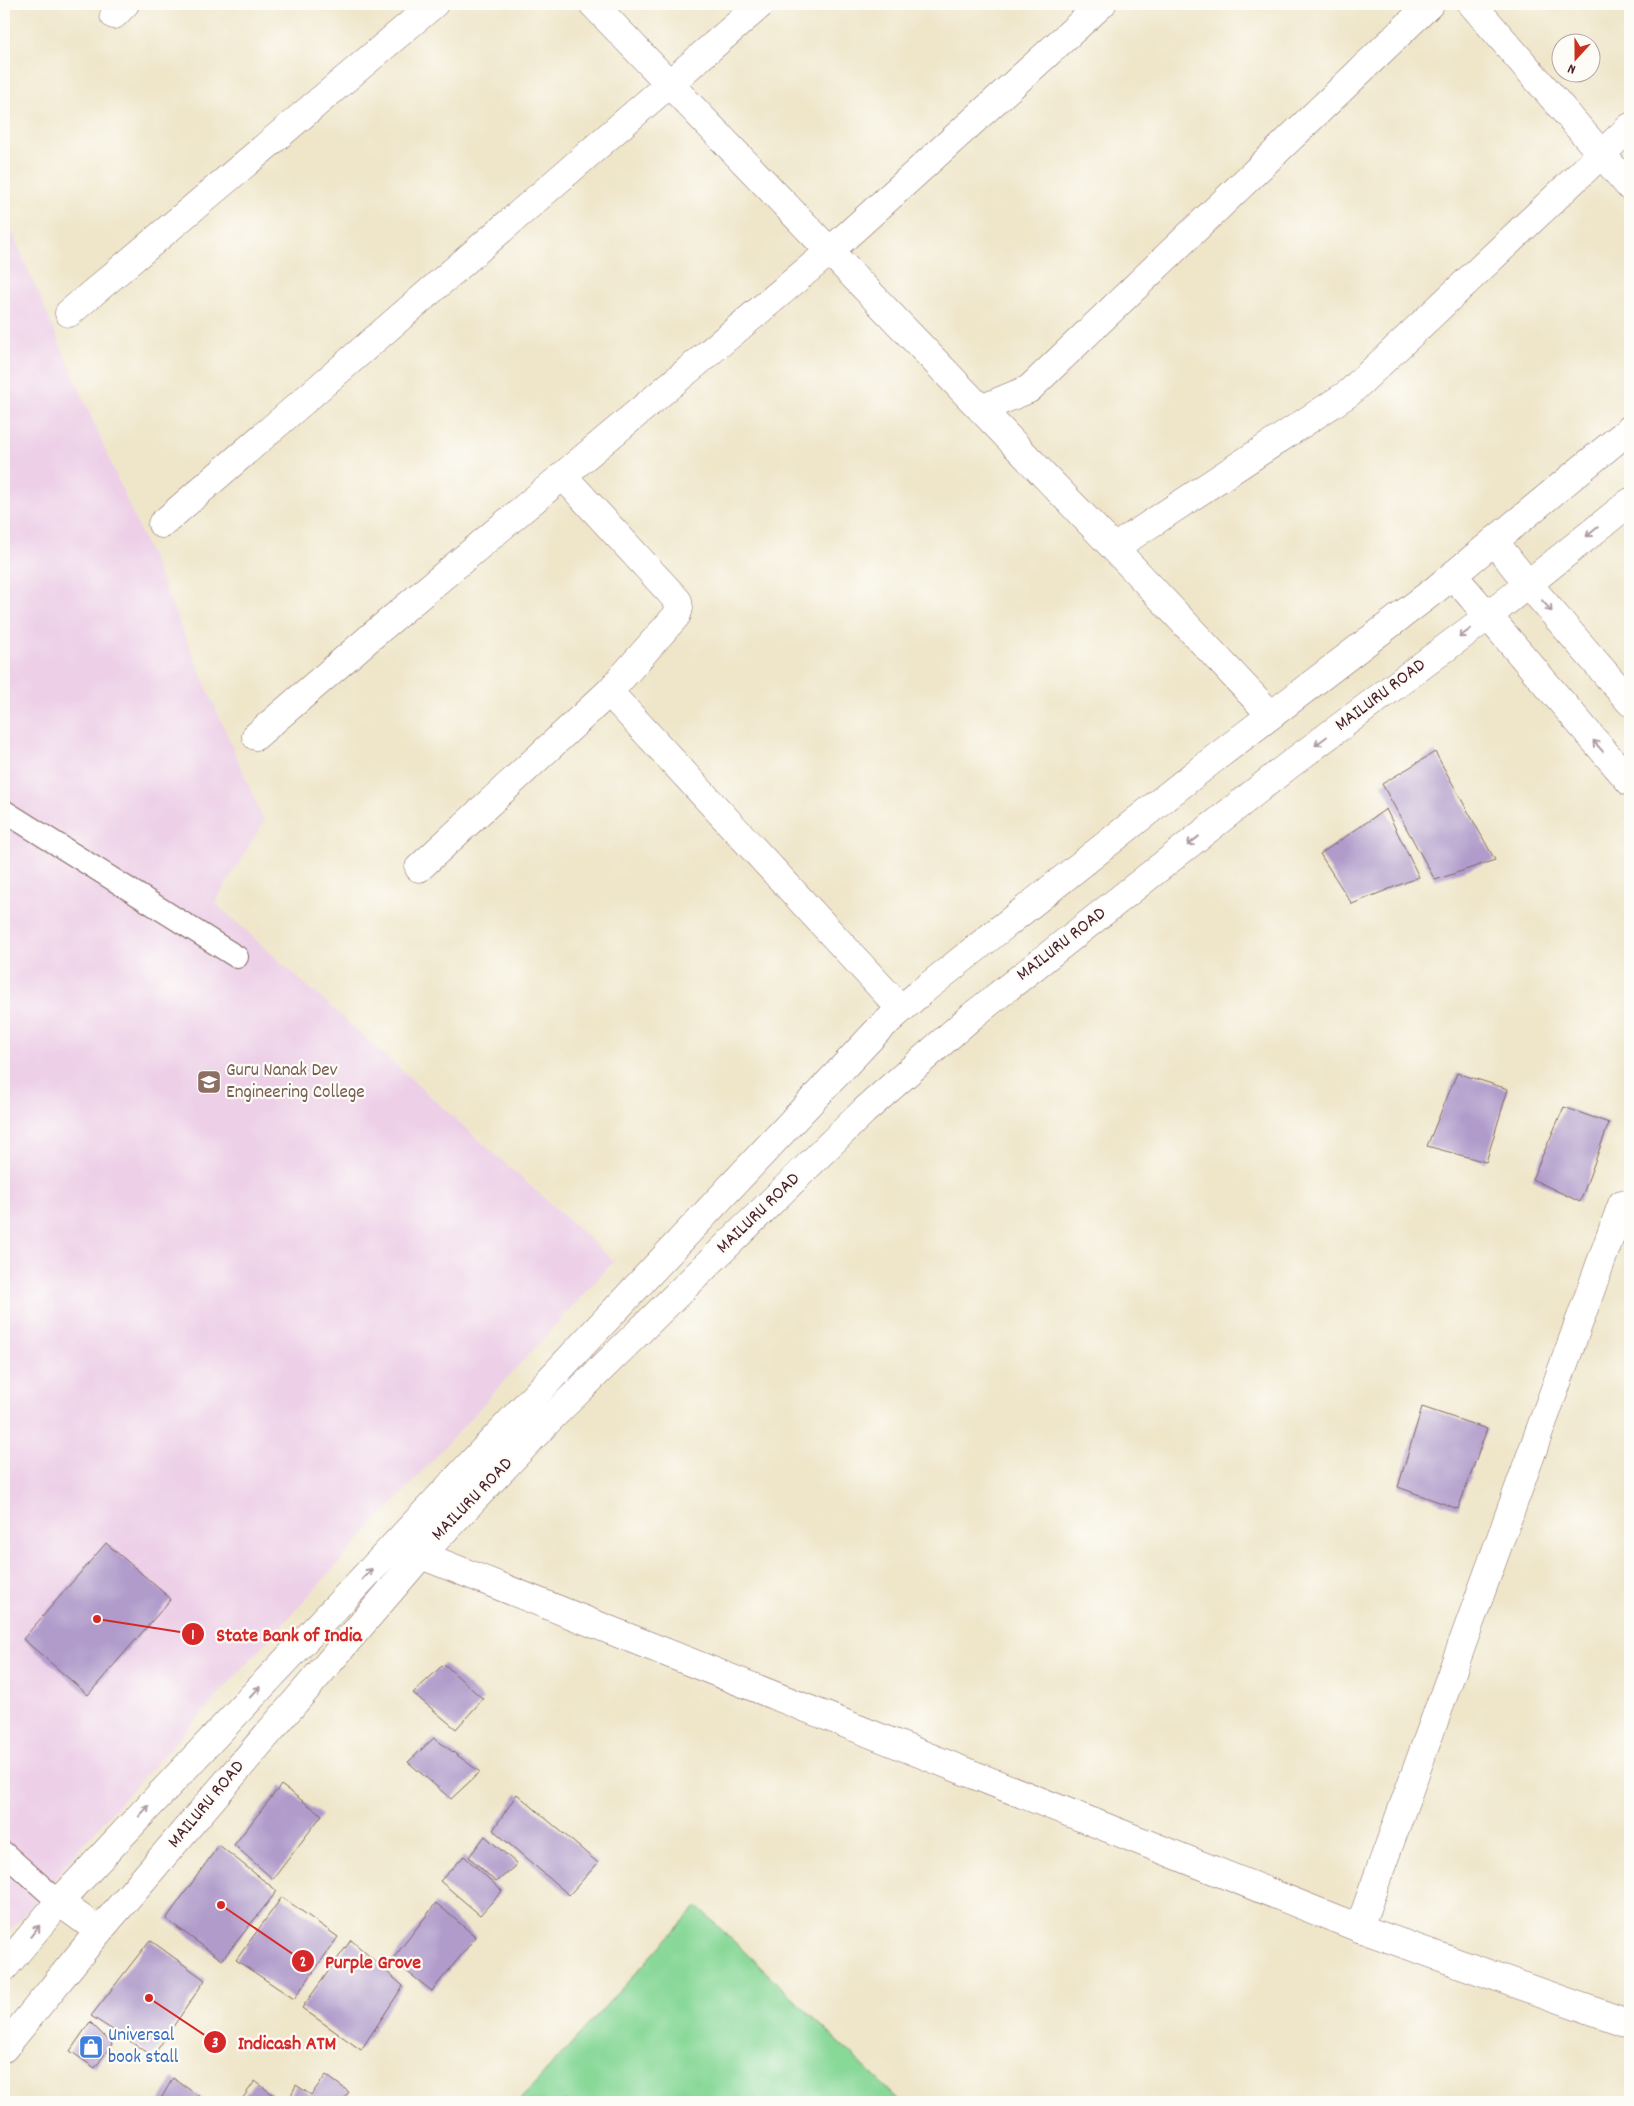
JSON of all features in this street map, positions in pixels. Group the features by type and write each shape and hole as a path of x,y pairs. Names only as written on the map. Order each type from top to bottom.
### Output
{"street":[{"path":"69,313 434,4"},
{"path":"593,4 1272,715"},
{"path":"162,524 761,4"},
{"path":"256,736 373,635 564,477 830,251 1102,4"},
{"path":"981,409 1029,389 1430,4"},
{"path":"1472,4 1630,188"},
{"path":"1114,548 1349,392 1630,127"},
{"path":"4,1968 59,1902 872,1036 901,1009 1452,575 1630,429"},
{"path":"419,868 609,692 677,615 678,601 564,477"},
{"name":"MAILURU ROAD","path":"4,2048 99,1931 421,1554 550,1419 864,1111 972,1016 1293,762 1487,617 1630,502"},
{"path":"1494,541 1528,584 1630,702"},
{"path":"1452,575 1630,782"},
{"path":"609,692 901,1009"},
{"path":"1359,1928 1622,1204 1630,1213"},
{"path":"421,1554 1359,1928 1630,2024"},
{"path":"59,1902 99,1931"}],"lane":[{"path":"4,811 237,957"},
{"path":"4,1852 59,1902"}],"shaded area":[{"name":"Guru Nanak Dev Engineering College","path":"4,213 264,821 215,903 614,1261 106,1818 4,1938"}],"green space":[{"path":"697,1906 901,2102 518,2102"}],"building":[{"path":"1435,752 1495,860 1435,880 1382,784"},
{"path":"1386,809 1419,877 1352,904 1320,854"},
{"path":"1457,1073 1508,1089 1486,1162 1427,1146"},
{"path":"1564,1107 1609,1123 1580,1202 1532,1179"},
{"path":"1422,1407 1487,1429 1458,1509 1398,1487"},
{"path":"106,1543 171,1599 88,1695 23,1639"},
{"path":"444,1664 483,1699 456,1729 413,1693"},
{"path":"434,1738 480,1772 451,1799 408,1762"},
{"path":"281,1785 322,1815 273,1879 234,1845"},
{"path":"517,1794 598,1863 569,1895 493,1830"},
{"path":"485,1836 516,1863 515,1867 496,1882 469,1857"},
{"path":"219,1845 277,1891 222,1960 166,1919"},
{"path":"464,1856 502,1891 480,1915 440,1881"},
{"path":"282,1897 338,1937 294,1999 236,1960"},
{"path":"436,1903 476,1937 432,1991 392,1960"},
{"path":"150,1940 205,1980 153,2056 91,2016"},
{"path":"351,1940 403,1986 361,2050 302,2008"},
{"name":"Universal book stall","path":"90,2022 112,2044 95,2068 70,2051"},
{"path":"326,2075 349,2092 342,2102 288,2102 296,2085 311,2095"},
{"path":"173,2078 207,2102 159,2102"},
{"path":"255,2081 283,2102 240,2102"}],"place":[{"name":"Guru Nanak Dev Engineering College","path":"209,1082"},
{"name":"State Bank of India","path":"97,1619"},
{"name":"Purple Grove","path":"221,1905"},
{"name":"Indicash ATM","path":"149,1998"},
{"name":"Universal book stall","path":"91,2047"}]}
